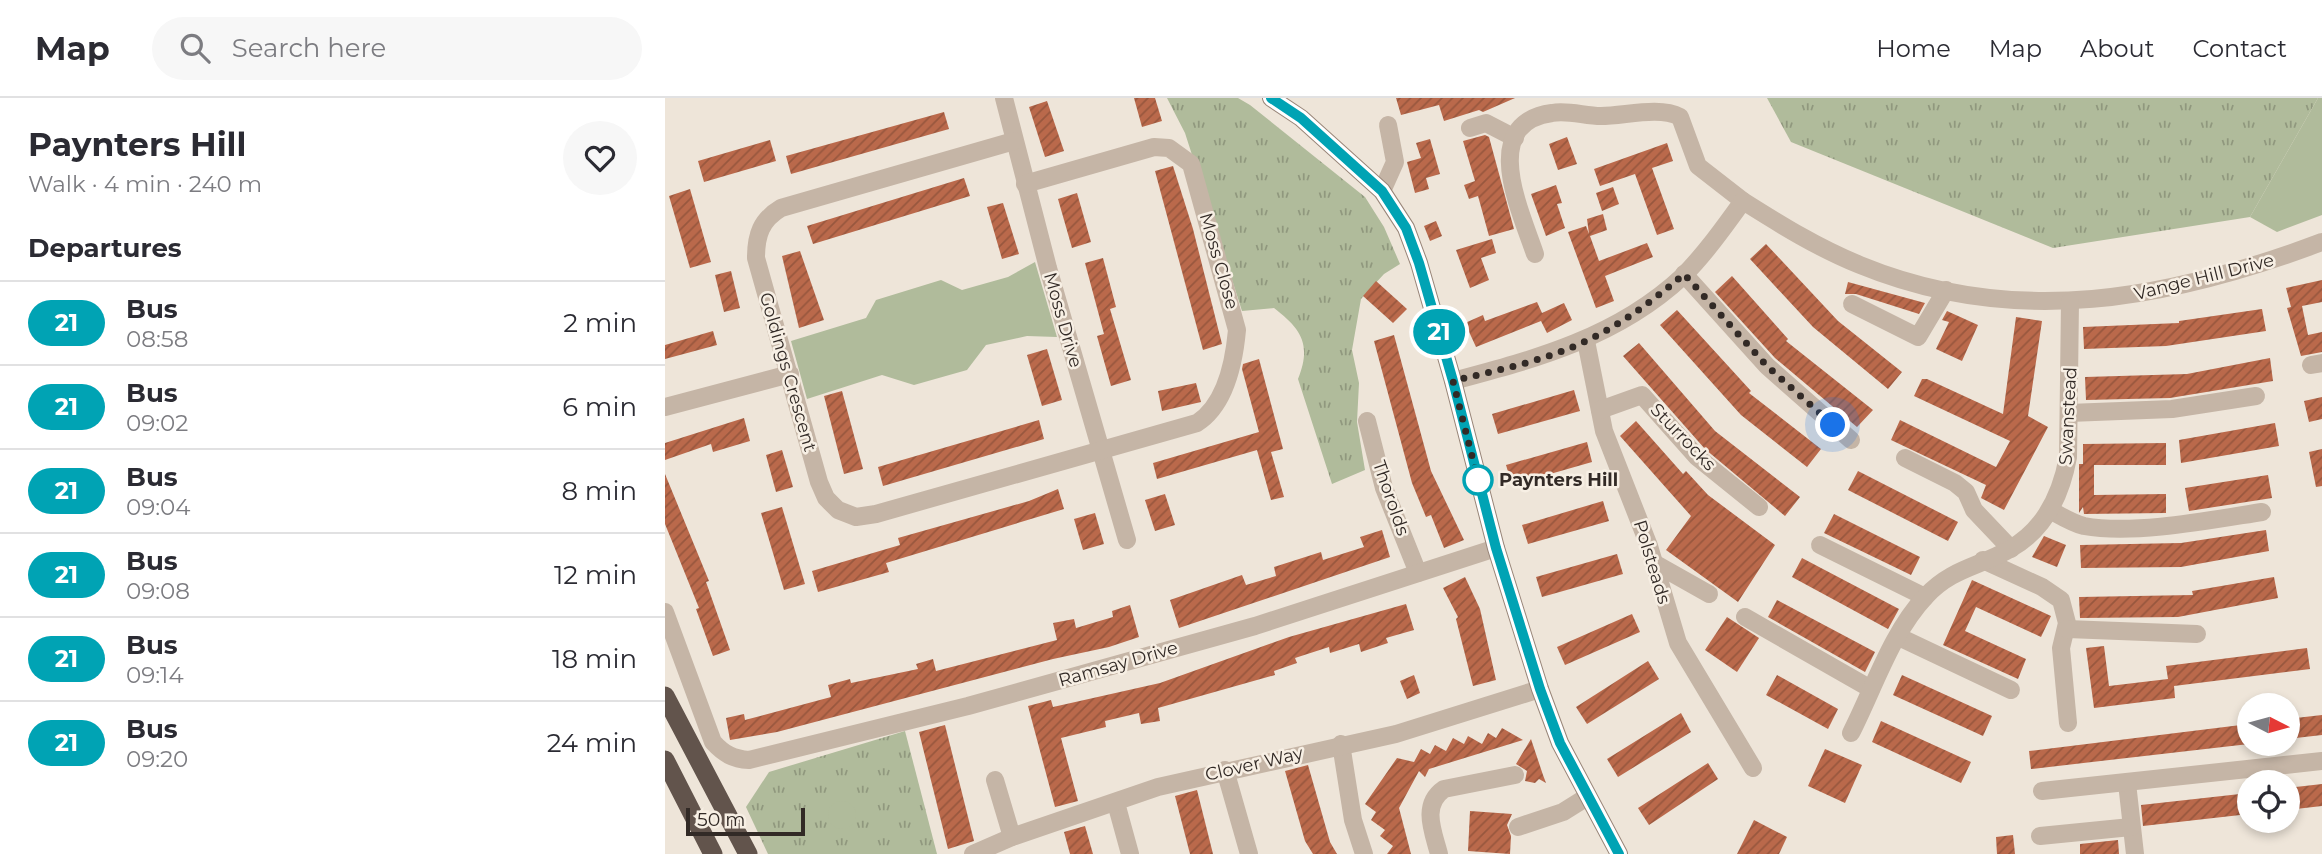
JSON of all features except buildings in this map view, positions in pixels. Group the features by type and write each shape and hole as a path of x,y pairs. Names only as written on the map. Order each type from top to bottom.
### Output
{"highway":[{"path":"665,696 748,854"},
{"path":"665,760 713,854"}],"main road":[{"path":"1272,98 1301,118 1382,191 1406,228 1453,381 1496,548 1540,689 1560,743 1619,854"}],"street":[{"name":"Moss Drive","path":"1004,98 1025,184 1128,540"},
{"name":"Vange Hill Drive","path":"1680,98 1681,117 1699,166 1743,201 1805,239 1860,265 1946,290 2025,301 2109,299 2181,287 2269,262 2322,242"},
{"path":"1535,254 1510,177 1508,155 1515,138 1529,122 1554,112 1595,116 1671,112 1681,117"},
{"path":"1470,128 1486,123 1515,138"},
{"path":"1382,191 1395,162 1388,125"},
{"name":"Goldings Crescent","path":"1014,141 805,200 769,215 756,241 756,258 824,494 838,510 856,517 908,506 1100,450"},
{"name":"Moss Close","path":"1025,184 1154,147 1169,148 1191,164 1231,300 1237,330 1235,349 1217,406 1197,423 1100,450"},
{"path":"1453,381 1526,362 1586,341 1653,301 1684,274 1743,201"},
{"path":"1684,274 1767,366 1851,440"},
{"path":"1852,303 1918,337 1946,290"},
{"name":"Swanstead","path":"1851,733 1899,637 1925,597 1954,573 2011,549 2040,525 2050,510 2064,475 2069,412 2070,302"},
{"name":"Polsteads","path":"1586,341 1604,431 1654,563 1678,643 1753,768"},
{"path":"665,407 790,374"},
{"name":"Sturrocks","path":"1600,410 1642,395 1697,457 1759,507"},
{"path":"2069,412 2172,408 2256,396"},
{"name":"Thorolds","path":"1367,421 1384,488 1418,573"},
{"path":"1905,458 1955,483 1966,492 1974,510 2011,549"},
{"path":"2050,510 2085,526 2108,527 2182,525 2262,512"},
{"path":"1820,545 1925,597"},
{"name":"Ramsay Drive","path":"665,612 713,742 735,759 762,758 968,706 1255,626 1496,548"},
{"path":"1983,559 2053,592 2066,611 2067,629 2061,648 2069,723"},
{"path":"1654,563 1709,594"},
{"path":"1745,617 1871,689"},
{"path":"2067,629 2197,634"},
{"path":"1899,637 2011,690"},
{"name":"Clover Way","path":"973,854 1009,844 1158,787 1425,726 1540,689"},
{"path":"1341,744 1353,820 1364,854"},
{"path":"2042,791 2322,761"},
{"path":"1225,770 1249,854"},
{"path":"1439,854 1430,817 1434,796 1444,789 1515,775"},
{"path":"995,780 1009,844"},
{"path":"2127,783 2135,854"},
{"path":"1518,827 1563,812 1587,797"},
{"path":"1116,803 1130,854"},
{"path":"2040,836 2131,827"}],"green space":[{"path":"1167,98 1238,98 1250,105 1365,197 1384,227 1400,264 1384,274 1361,299 1352,350 1359,383 1357,422 1365,470 1332,484 1298,379 1304,356 1301,338 1291,323 1274,308 1242,311 1185,133"},
{"path":"1767,98 2318,98 2250,217 2053,248 1791,142"},
{"path":"2318,98 2322,98 2322,215 2277,232 2250,217"},
{"path":"1035,262 1057,337 1027,336 986,345 967,370 914,385 882,375 807,399 791,341 866,318 876,300 941,280 962,290 1008,277"},
{"path":"905,731 937,854 768,854 746,807 769,772"},
{"path":"842,801 852,805 856,815 852,825 842,829 832,825 828,815 832,805"}],"bus line":[{"name":"21","path":"1271,98 1301,118 1382,191 1406,228 1419,263 1453,381 1496,548 1540,689 1560,743 1619,854"}],"place":[{"name":"Paynters Hill","path":"1478,480"}],"route":[{"path":"1478,480 1453,381 1526,362 1586,341 1653,301 1684,274 1767,366 1833,425"}]}
